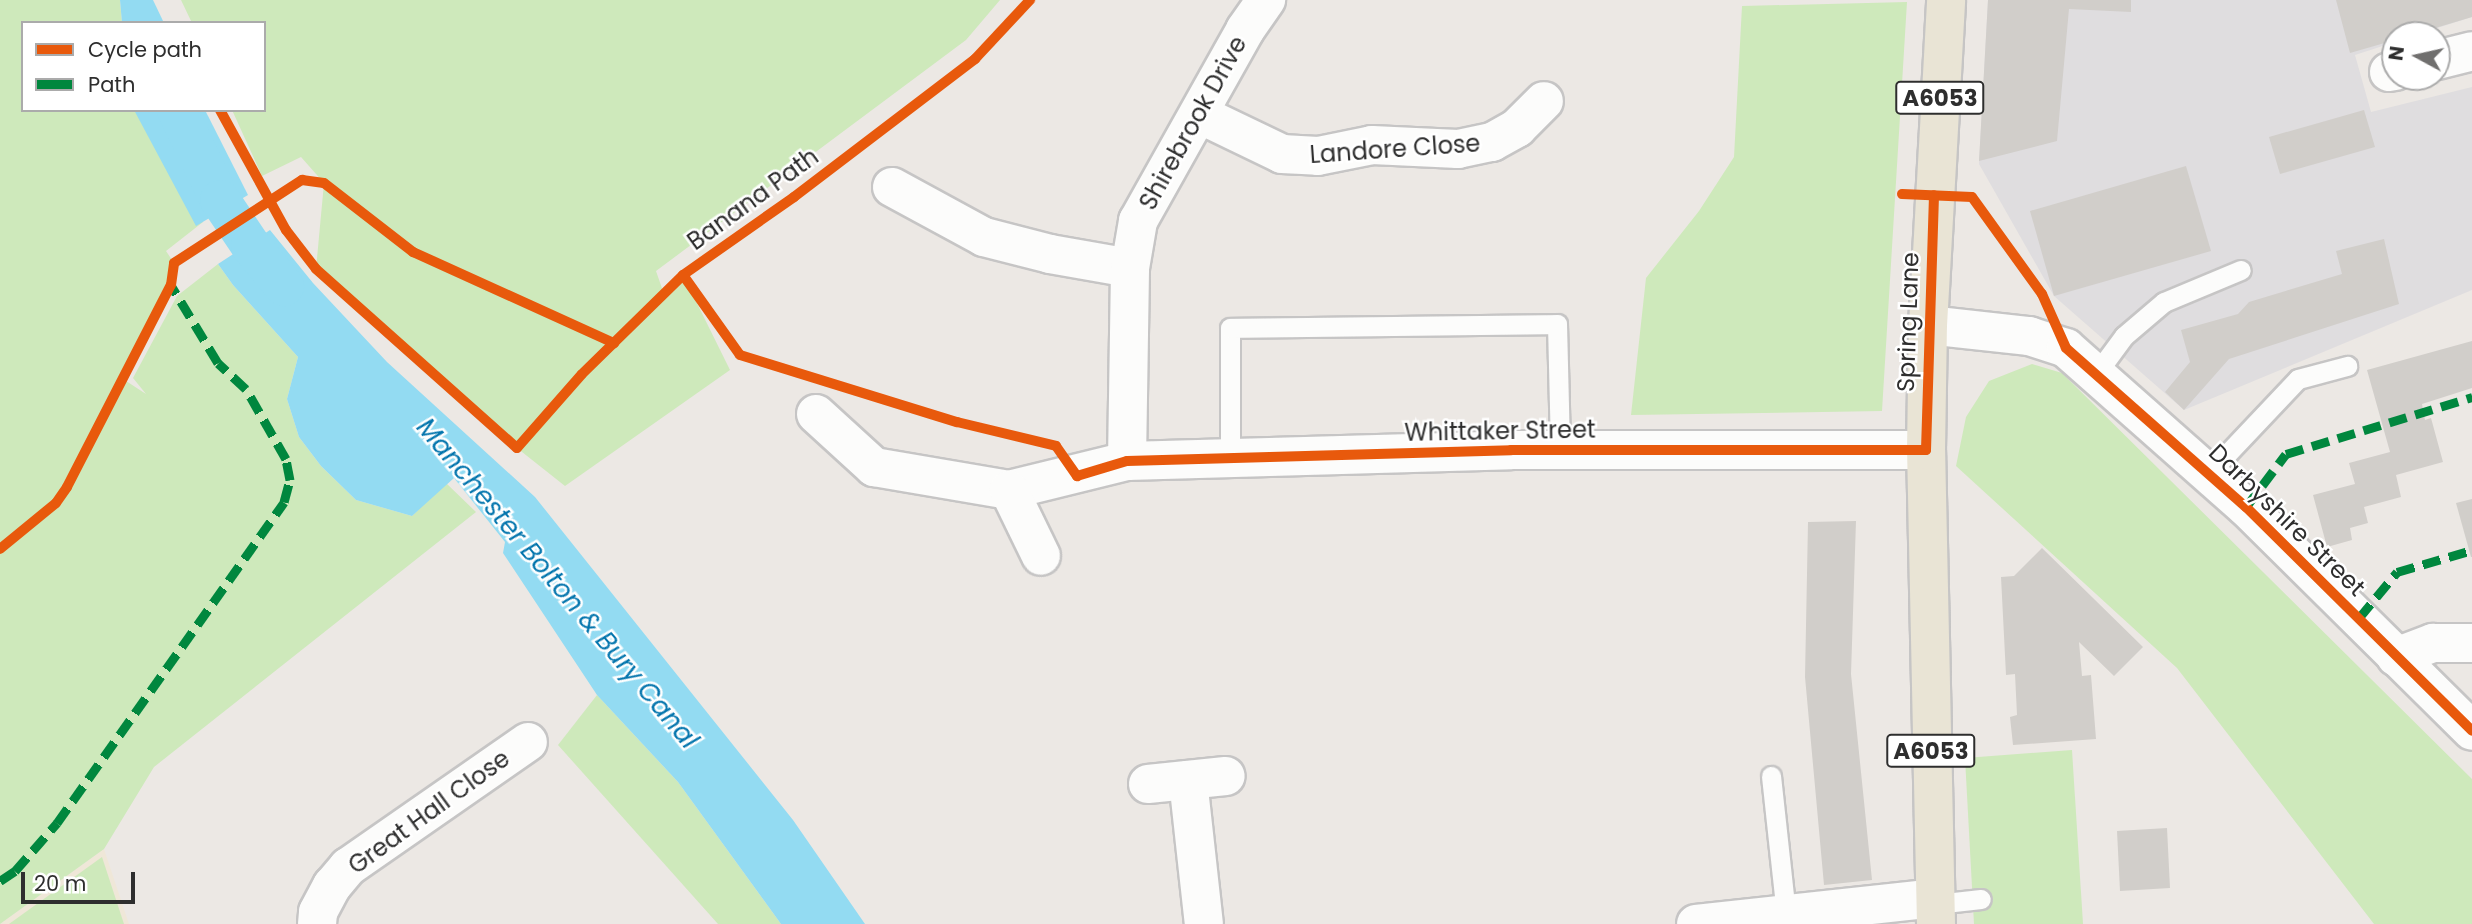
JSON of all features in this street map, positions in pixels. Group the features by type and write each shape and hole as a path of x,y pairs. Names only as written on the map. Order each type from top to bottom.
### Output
{"main road":[{"name":"Spring Lane","path":"1936,909 1926,450 1928,325 1946,0"}],"street":[{"name":"Shirebrook Drive","path":"1127,461 1130,268 1138,221 1245,30 1266,0"},
{"path":"2451,56 2472,51"},
{"name":"Landore Close","path":"1199,114 1282,154 1318,156 1372,145 1458,149 1492,142 1517,128 1544,101"},
{"path":"892,187 984,237 1050,254 1130,268"},
{"name":"Darbyshire Street","path":"1928,325 2029,336 2066,348 2209,473 2472,731"},
{"name":"Whittaker Street","path":"816,414 874,467 929,479 1009,490 1127,461 1560,450 1926,450"},
{"path":"1009,490 1041,556"},
{"path":"2396,657 2433,643 2472,643"},
{"name":"Great Hall Close","path":"317,924 318,912 332,886 348,867 528,742"},
{"path":"1148,784 1226,776"},
{"path":"1188,780 1204,924"},
{"path":"1696,924 1786,913 1936,909"}],"lane":[{"path":"2096,374 2124,335 2164,302 2241,270"},
{"path":"1230,458 1230,328 1557,324 1560,450"},
{"path":"2209,473 2298,379 2347,366"},
{"path":"1771,776 1786,913"},
{"path":"1936,909 1981,900"}],"shaded area":[{"path":"1988,0 2472,0 2472,17 2451,24 2451,21 2381,21 2381,47 2355,55 2371,112 2472,87 2472,290 2184,410 2054,296 1979,164"},
{"path":"104,849 129,924 0,924"}],"green space":[{"path":"0,0 120,0 122,21 21,21 21,112 137,112 203,222 166,251 174,263 171,285 123,379 146,394 133,378 177,296 218,264 233,285 298,357 287,399 299,437 321,466 356,500 412,516 446,483 476,512 154,767 104,849 0,924"},
{"path":"181,0 1000,0 966,40 656,271 664,294 683,275 730,370 565,486 517,448 316,269 324,183 301,157 262,176 233,112 266,112 266,21 191,21"},
{"path":"1907,2 1882,411 1631,415 1646,278 1699,211 1734,157 1742,6"},
{"path":"2032,364 2062,373 2472,779 2472,924 2374,924 2177,668 1956,466 1966,417 1989,381"},
{"path":"597,695 678,782 781,924 718,924 558,745"},
{"path":"2072,750 2083,924 1974,924 1965,758"},
{"path":"102,857 124,924 9,924"}],"water":[{"path":"120,0 153,0 163,21 122,21"},
{"path":"135,112 206,112 248,195 196,226"},
{"path":"270,230 313,283 387,362 535,497 793,820 865,924 781,924 678,782 597,695 503,553 505,542 454,478 412,516 356,500 321,466 299,437 287,399 298,357 233,285 218,264"}],"building":[{"path":"1988,0 2131,0 2131,12 2069,9 2057,141 1979,161"},
{"path":"2336,0 2472,0 2472,17 2451,23 2451,21 2381,21 2381,44 2350,53"},
{"path":"2364,110 2375,147 2280,174 2269,137"},
{"path":"2186,166 2211,251 2054,296 2030,211"},
{"path":"2384,239 2399,304 2229,359 2184,410 2165,392 2190,362 2181,330 2238,314 2249,302 2342,274 2336,251"},
{"path":"2472,341 2472,388 2422,404 2425,420 2431,418 2443,462 2396,475 2401,497 2364,507 2368,523 2350,528 2352,540 2327,547 2313,495 2355,484 2349,463 2390,452 2367,370"},
{"path":"2472,499 2472,557 2471,557 2456,503"},
{"path":"1856,521 1851,674 1872,880 1824,885 1805,677 1808,522"},
{"path":"2042,548 2143,647 2114,676 2079,642 2082,676 2091,675 2096,739 2013,745 2010,717 2017,715 2015,674 2006,675 2001,577 2014,576"},
{"path":"2167,828 2170,888 2120,891 2117,831"}],"waterway":[{"name":"Manchester Bolton & Bury Canal","path":"178,112 220,200 251,246 284,286"}],"marked path":[{"path":"0,881 15,871 57,823 284,502 290,480 286,459 246,389 218,363 171,285"},
{"path":"2246,507 2286,454 2472,397"},
{"path":"2359,618 2397,572 2472,550"}],"cycle path":[{"name":"Banana Path","path":"221,112 286,230 316,269 517,448 582,374 683,275 794,197 975,59 1030,0"},
{"path":"0,549 56,503 67,487 171,285 174,263 302,180 324,183 413,252 614,343"},
{"path":"1902,194 1972,197 2042,294 2066,348 2246,507 2472,731"},
{"path":"683,275 740,355 957,422 1056,446 1077,476 1127,461 1511,450 1926,450 1934,195"}]}
